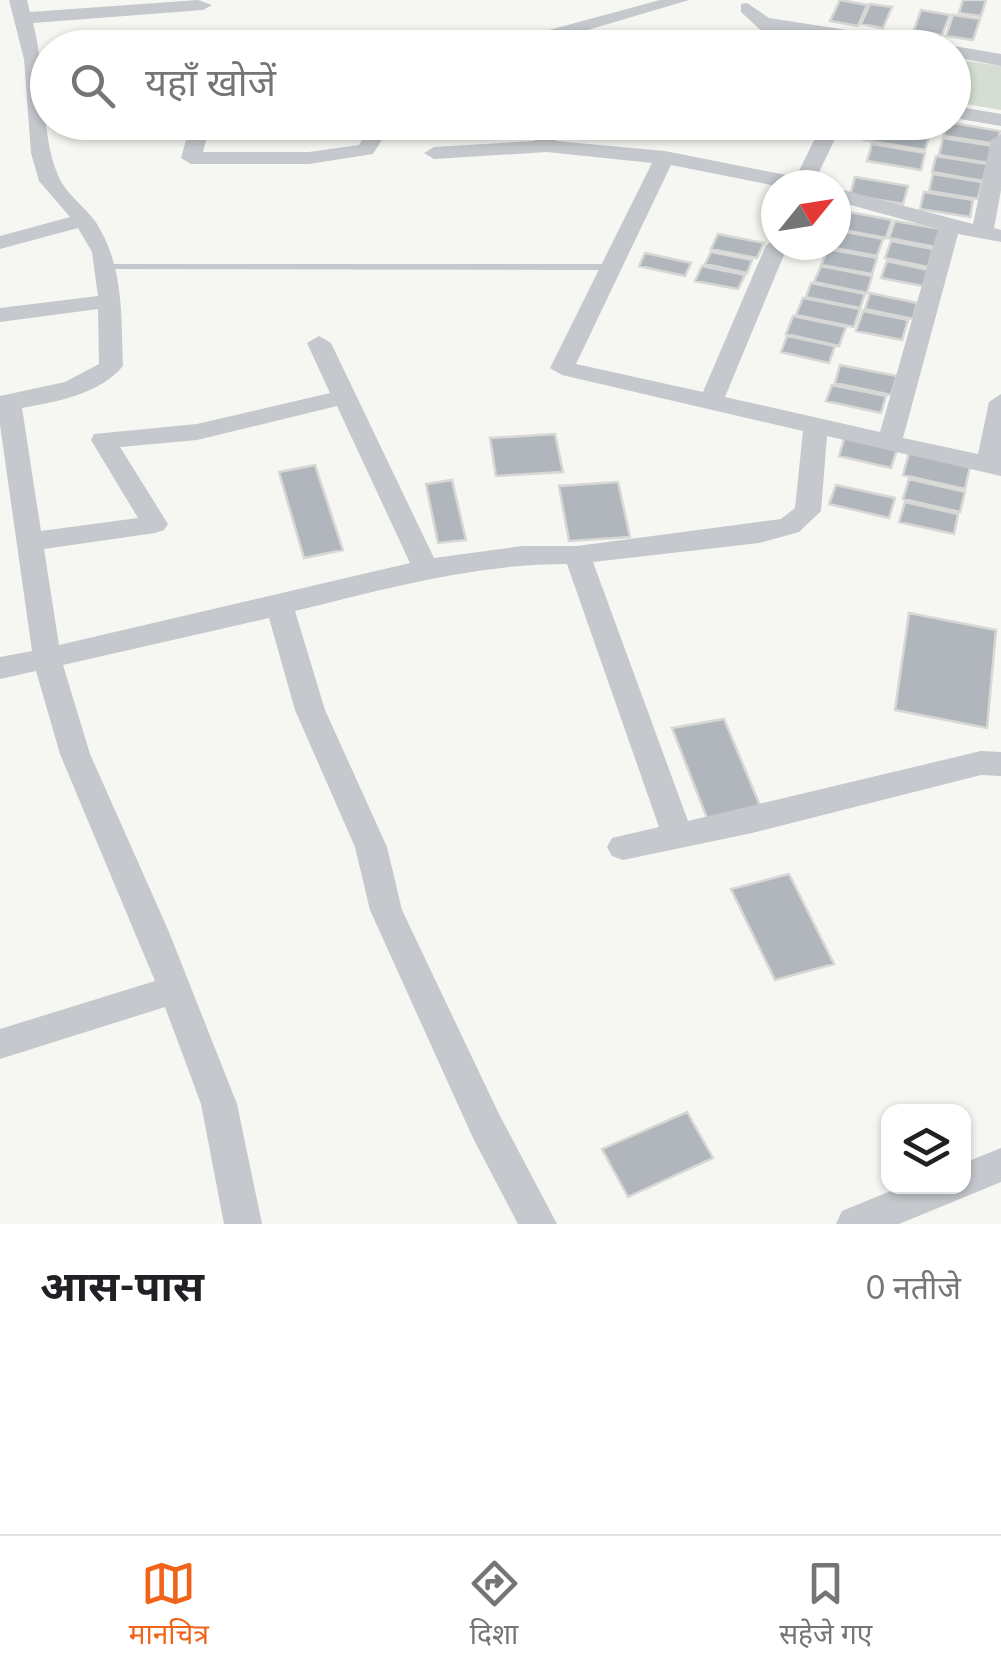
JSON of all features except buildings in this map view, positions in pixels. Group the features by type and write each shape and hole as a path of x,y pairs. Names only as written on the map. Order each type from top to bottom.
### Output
{"street":[{"path":"570,30 680,0"},
{"path":"0,1 19,6 202,4"},
{"path":"19,6 30,48"},
{"path":"746,8 771,30"},
{"path":"762,22 812,30"},
{"path":"971,55 1001,60"},
{"path":"971,115 1001,120"},
{"path":"41,140 49,181 84,220 103,252 110,302 111,366 99,377 78,385 4,404 31,542 47,659 75,754 175,988 219,1104 243,1224"},
{"path":"196,140 191,158 309,158 366,150 372,140"},
{"path":"544,140 546,146"},
{"path":"810,170 824,140"},
{"path":"851,198 992,234 1001,140"},
{"path":"434,152 546,146 665,158 761,177"},
{"path":"665,158 562,368 995,467 1001,402"},
{"path":"0,242 84,220"},
{"path":"889,442 950,226"},
{"path":"711,402 771,260"},
{"path":"0,315 110,302"},
{"path":"319,343 426,568"},
{"path":"31,542 155,524 102,440 197,432 344,397"},
{"path":"0,668 426,568 522,556 578,555 759,534 790,526 808,512 816,426"},
{"path":"578,555 678,836"},
{"path":"280,605 310,710 371,848 386,910 486,1126 538,1224"},
{"path":"622,847 840,800 981,762 1001,764"},
{"path":"0,1044 175,988"},
{"path":"971,1177 1001,1165"},
{"path":"856,1224 929,1194"}],"lane":[{"path":"106,267 612,267"}],"shaded area":[{"path":"971,62 1001,66 1001,110 971,105"}]}
